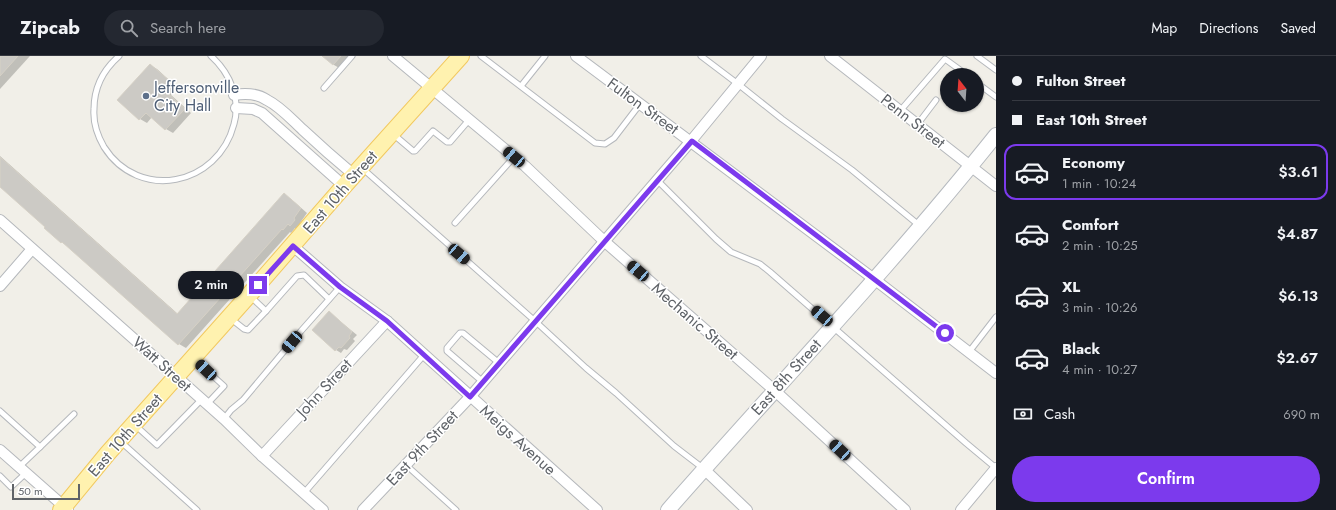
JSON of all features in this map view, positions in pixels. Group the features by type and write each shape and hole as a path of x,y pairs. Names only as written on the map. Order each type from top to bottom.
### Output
{"main road":[{"name":"East 10th Street","path":"64,509 119,441 293,246 353,176 462,56"},
{"name":"East 8th Street","path":"668,510 874,279 970,167 996,134"}],"street":[{"name":"Mechanic Street","path":"394,56 431,89 514,157 604,241 774,390 905,510"},
{"name":"East 9th Street","path":"363,510 470,397 692,141 761,56"},
{"name":"Penn Street","path":"830,56 996,186"},
{"name":"Fulton Street","path":"578,57 692,141 996,373"},
{"path":"234,95 241,94 260,96 267,99 280,109 353,176"},
{"path":"236,108 253,109 262,113 353,176"},
{"name":"Watt Street","path":"0,220 96,304 323,510"},
{"name":"Meigs Avenue","path":"293,246 340,287 387,321 597,510"},
{"path":"0,286 32,249"},
{"name":"John Street","path":"262,456 387,321"},
{"path":"0,450 64,509"},
{"path":"961,510 996,468"},
{"path":"704,469 747,510"}],"lane":[{"path":"119,56 111,63 103,74 97,87 94,101 96,128 101,141 108,153 123,167 141,177 168,181 182,179 207,167 221,152 232,135 236,108 231,83 225,72 211,56"},
{"path":"324,88 352,56"},
{"path":"481,56 595,143 605,144 614,138 640,104"},
{"path":"521,86 545,56"},
{"path":"701,56 782,119 852,170 920,226"},
{"path":"977,56 996,70"},
{"path":"900,111 943,58 957,68"},
{"path":"984,88 996,97"},
{"path":"917,125 936,100"},
{"path":"392,133 413,151 433,131 447,142 450,142 469,120"},
{"path":"454,223 514,157"},
{"path":"353,176 535,321 674,446 704,469"},
{"path":"657,180 731,252 760,264 996,468"},
{"path":"229,318 244,329 248,330 297,276 304,276 329,300"},
{"path":"224,419 231,410 243,400 340,287"},
{"path":"249,295 266,311"},
{"path":"969,352 996,317"},
{"path":"483,382 447,351 447,348 460,333 463,333 499,363"},
{"path":"304,493 424,355"},
{"path":"134,424 157,445 204,402 224,386 193,358"},
{"path":"0,410 40,447"},
{"path":"0,476 11,487 40,447 74,414"},
{"path":"119,441 197,510"},
{"path":"406,465 456,510"}],"building":[{"path":"0,56 18,56 0,76"},
{"path":"322,56 341,56 333,65"},
{"name":"Jeffersonville City Hall","path":"150,64 172,83 165,91 185,109 165,130 146,113 139,120 117,100"},
{"path":"0,157 177,314 284,193 301,208 290,226 288,224 283,230 282,229 178,345 62,242 61,243 44,228 45,227 0,187"},
{"path":"329,311 352,332 349,336 350,338 341,348 339,347 335,351 312,330"}],"place":[{"name":"Jeffersonville City Hall","path":"146,96"}],"route":[{"path":"258,285 293,246 340,287 387,321 470,397 692,141 945,333"}]}
